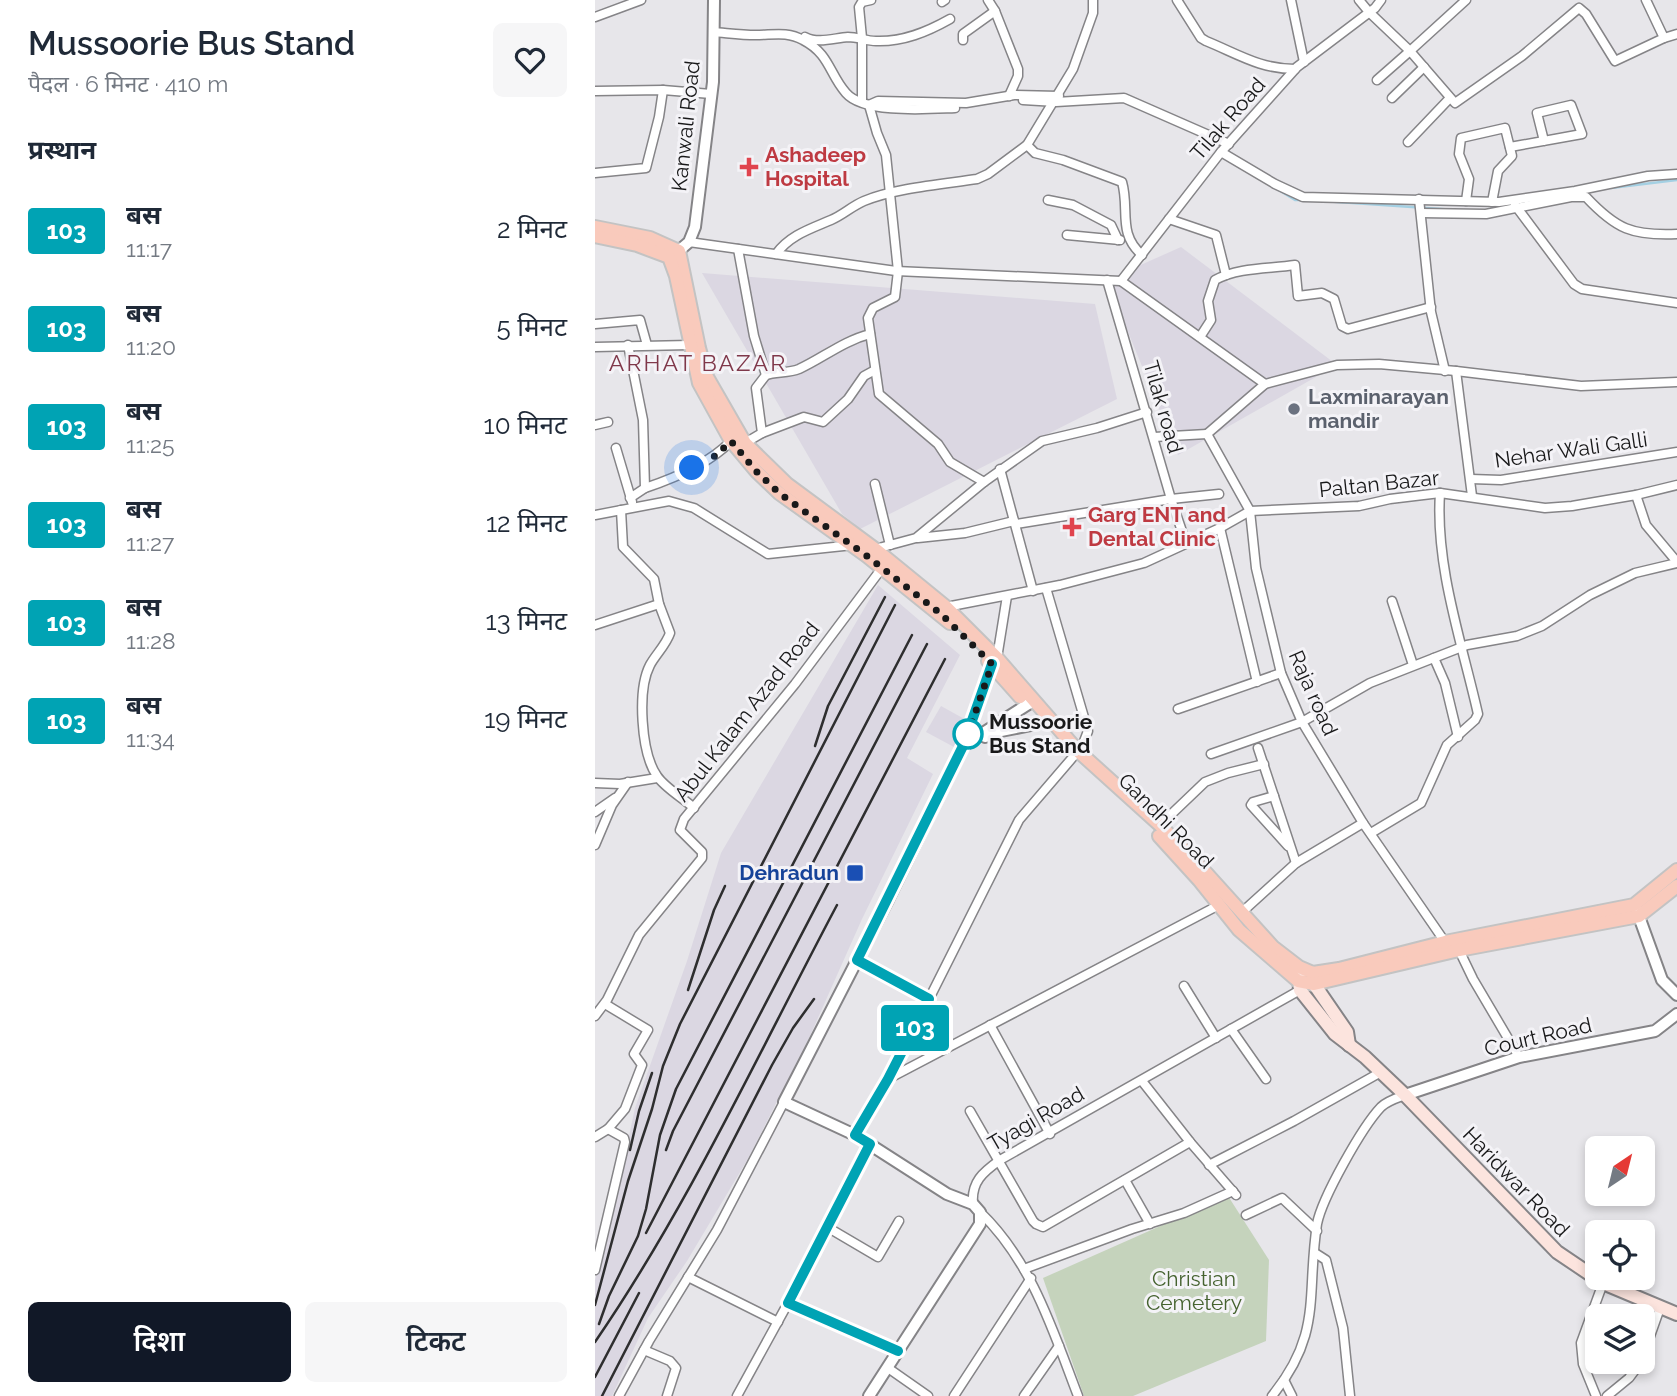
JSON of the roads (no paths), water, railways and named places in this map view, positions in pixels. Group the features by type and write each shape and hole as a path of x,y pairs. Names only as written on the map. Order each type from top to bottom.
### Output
{"main road":[{"path":"595,227 650,238 679,250"},
{"path":"595,236 679,250"},
{"path":"679,250 676,276 699,383 731,441 779,493 856,542"},
{"path":"679,250 707,377 745,443 787,484 856,542"},
{"name":"Gandhi Road","path":"856,542 875,549 946,607 1075,754 1160,825 1273,947 1313,979"},
{"name":"Gandhi Road","path":"856,542 882,568 941,614 994,661"},
{"name":"Gandhi Road","path":"1029,703 1041,723 1158,835 1238,930 1299,986"},
{"path":"1299,967 1299,986 1339,969 1445,942 1636,910 1677,870"},
{"path":"1313,979 1459,950 1636,910 1677,886"},
{"name":"Haridwar Road","path":"1313,979 1346,1032 1349,1045"},
{"name":"Haridwar Road","path":"1299,986 1335,1034 1405,1095 1557,1252 1585,1271"},
{"name":"Haridwar Road","path":"1619,1290 1677,1314"}],"street":[{"path":"595,17 641,0"},
{"name":"Kanwali Road","path":"679,250 695,227 711,94 714,0"},
{"path":"870,0 862,2 859,7 866,104 886,155 898,271 895,297 876,306 869,313 881,398 938,444 950,462 983,482"},
{"path":"988,0 995,10 1018,69 1018,76 1009,96"},
{"path":"776,254 797,234 839,217 864,201 977,178 988,174 1027,145 1073,69 1093,13 1093,0"},
{"path":"1177,0 1201,38 1206,41 1245,60 1274,69 1295,69"},
{"path":"1291,0 1304,62"},
{"path":"1359,0 1410,51 1455,103 1522,55 1579,8 1586,14 1615,61 1677,34"},
{"name":"Tilak Road","path":"1121,281 1221,152 1295,69 1381,0"},
{"path":"1377,80 1466,0"},
{"path":"1646,0 1664,38"},
{"path":"963,40 965,33 995,10"},
{"path":"744,34 757,30 785,29 813,41 862,38 871,41 893,41 925,32 950,19"},
{"path":"713,32 791,34 813,46 830,65 844,91 853,99 866,104 919,109 973,108 1026,99 1118,97 1138,103 1172,121 1231,142"},
{"path":"1392,97 1423,67"},
{"path":"595,91 663,90 711,94"},
{"path":"595,173 646,168 663,90"},
{"path":"866,104 882,101 966,103 1034,94 1057,99"},
{"path":"1408,142 1449,99"},
{"path":"1510,147 1544,141 1582,134 1571,106 1537,113 1544,141"},
{"path":"1466,201 1469,179 1459,154 1461,138 1505,128 1513,156 1498,171 1492,202"},
{"path":"1027,145 1035,153 1063,160 1122,182 1125,229 1130,241 1142,255"},
{"path":"1221,152 1303,197 1514,204 1585,197 1604,217 1619,227 1677,234"},
{"path":"1420,213 1486,214 1514,204 1575,191 1648,176 1677,174"},
{"path":"1419,199 1431,307 1445,372"},
{"path":"1048,200 1073,205 1111,225 1118,240"},
{"path":"1514,204 1578,286 1677,303"},
{"path":"1169,219 1216,235 1226,275"},
{"path":"1067,235 1130,241"},
{"path":"679,250 738,249 898,271 1121,281 1265,384"},
{"path":"738,249 754,336 766,376"},
{"path":"1200,337 1211,320 1208,301 1213,282 1217,278 1295,265 1298,296 1322,293 1334,299 1342,326 1348,329 1431,307"},
{"name":"Tilak road","path":"1107,280 1186,542"},
{"path":"595,324 640,320 647,345"},
{"path":"762,433 756,388 766,376 778,371 797,370 841,345 870,334"},
{"path":"628,345 643,420 645,488"},
{"path":"595,347 690,345"},
{"path":"1154,437 1207,434 1265,384 1337,365 1379,365 1456,371 1581,386 1677,382"},
{"path":"745,443 762,433 804,417 823,422 848,399 864,376 875,370"},
{"path":"1456,371 1472,496"},
{"path":"916,538 983,482 1042,440 1097,428 1147,412"},
{"path":"595,425 608,422"},
{"name":"Raja road","path":"1207,434 1250,511 1256,568 1281,673 1302,722 1363,823 1445,942"},
{"path":"631,498 645,488 669,480 715,456 731,441"},
{"path":"615,448 633,508"},
{"name":"Nehar Wali Galli","path":"1471,479 1501,480 1677,452"},
{"path":"1000,469 1033,591"},
{"path":"875,484 890,545"},
{"name":"Paltan Bazar","path":"1250,511 1359,506 1440,493 1545,508 1636,495 1677,485"},
{"path":"1371,832 1421,803 1447,745 1475,720 1478,714 1444,569 1438,522 1440,493"},
{"path":"875,549 916,538 1219,494"},
{"path":"1211,754 1302,722 1370,683 1462,646 1517,636 1542,626 1590,595 1635,573 1677,562 1646,525 1636,495"},
{"path":"595,515 669,501 694,508 768,554 856,542"},
{"path":"621,510 623,547 655,579 659,604 670,633 649,667 644,687 646,754 657,778 694,808"},
{"path":"946,607 1033,591 1144,563 1250,511"},
{"path":"1220,528 1257,682"},
{"name":"Abul Kalam Azad Road","path":"595,1016 605,1004 642,931 702,858 702,852 680,830 684,819 795,684 882,568"},
{"path":"855,1135 888,1079 1019,820 1083,744 1088,731 1046,588"},
{"path":"619,1396 716,1230 784,1102 963,746 994,661 1007,596"},
{"path":"1392,601 1413,666"},
{"path":"595,625 659,604"},
{"path":"1434,657 1445,683 1458,737"},
{"path":"1178,709 1281,673"},
{"path":"963,746 1029,703"},
{"path":"963,746 1001,731 1041,723"},
{"path":"1258,748 1296,863"},
{"path":"1160,825 1205,782 1264,764"},
{"path":"595,783 657,778"},
{"path":"595,845 617,796 628,782"},
{"path":"595,812 617,796"},
{"path":"1274,796 1251,805 1292,850"},
{"path":"1241,913 1296,863 1363,823"},
{"path":"888,1079 1219,905"},
{"path":"1636,910 1662,980 1677,995"},
{"path":"1459,950 1519,1057"},
{"path":"857,960 929,999"},
{"path":"1184,986 1216,1038"},
{"name":"Tyagi Road","path":"869,1396 980,1224 972,1193 978,1177 1000,1160 1216,1038 1299,986"},
{"path":"595,1137 608,1129 628,1102 642,1065 634,1054 648,1030 605,1004"},
{"name":"Court Road","path":"1405,1095 1519,1057 1655,1031 1677,1014"},
{"path":"990,1025 1050,1134"},
{"path":"1231,1029 1266,1079"},
{"path":"1209,1165 1381,1072"},
{"path":"1024,1269 1235,1193 1209,1165 1142,1081"},
{"path":"1272,1396 1294,1366 1308,1327 1319,1218 1342,1166 1381,1107 1405,1095"},
{"path":"784,1102 855,1135 947,1194 977,1208 1031,1278 1078,1396"},
{"path":"970,1111 1033,1221 1043,1227 1190,1142"},
{"path":"595,1270 625,1142 624,1138 608,1129"},
{"path":"737,1396 870,1144"},
{"path":"1125,1180 1150,1224"},
{"path":"1246,1215 1282,1198 1317,1231"},
{"path":"827,1227 878,1256 899,1221"},
{"path":"1315,1253 1326,1261 1343,1328 1350,1396"},
{"path":"688,1277 778,1322"},
{"path":"954,1396 1031,1278"},
{"path":"1596,1396 1583,1364 1581,1343 1600,1290"},
{"path":"788,1303 898,1351"},
{"path":"1655,1322 1660,1308"},
{"path":"1024,1396 1059,1346"},
{"path":"644,1350 670,1361 676,1368 667,1396"},
{"path":"888,1367 928,1396"},
{"path":"1607,1396 1632,1374"},
{"path":"1285,1380 1291,1396"}],"waterway":[{"path":"1611,188 1677,180"},
{"path":"1277,189 1295,200 1302,200"},
{"path":"1323,201 1456,210"}],"railway":[{"path":"815,746 828,706 885,597"},
{"path":"595,1305 628,1181 663,1066 680,1024 895,605"},
{"path":"599,1324 609,1296 638,1236 660,1135 676,1089 912,635"},
{"path":"666,1150 673,1131 927,644"},
{"path":"646,1233 945,659"},
{"path":"688,990 714,910 725,886"},
{"path":"595,1342 629,1290 692,1182 837,905"},
{"path":"602,1396 772,1065 793,1028 814,999"},
{"path":"630,1150 652,1073"},
{"path":"595,1377 639,1293"}],"place":[{"name":"Ashadeep Hospital","path":"749,167"},
{"name":"Laxminarayan mandir","path":"1294,409"},
{"name":"Garg ENT and Dental Clinic","path":"1072,527"},
{"name":"Mussoorie Bus Stand","path":"968,734"},
{"name":"Dehradun","path":"855,873"}],"district":[{"name":"ARHAT BAZAR","path":"698,363"}],"park label":[{"name":"Christian Cemetery","path":"1194,1291"}]}
